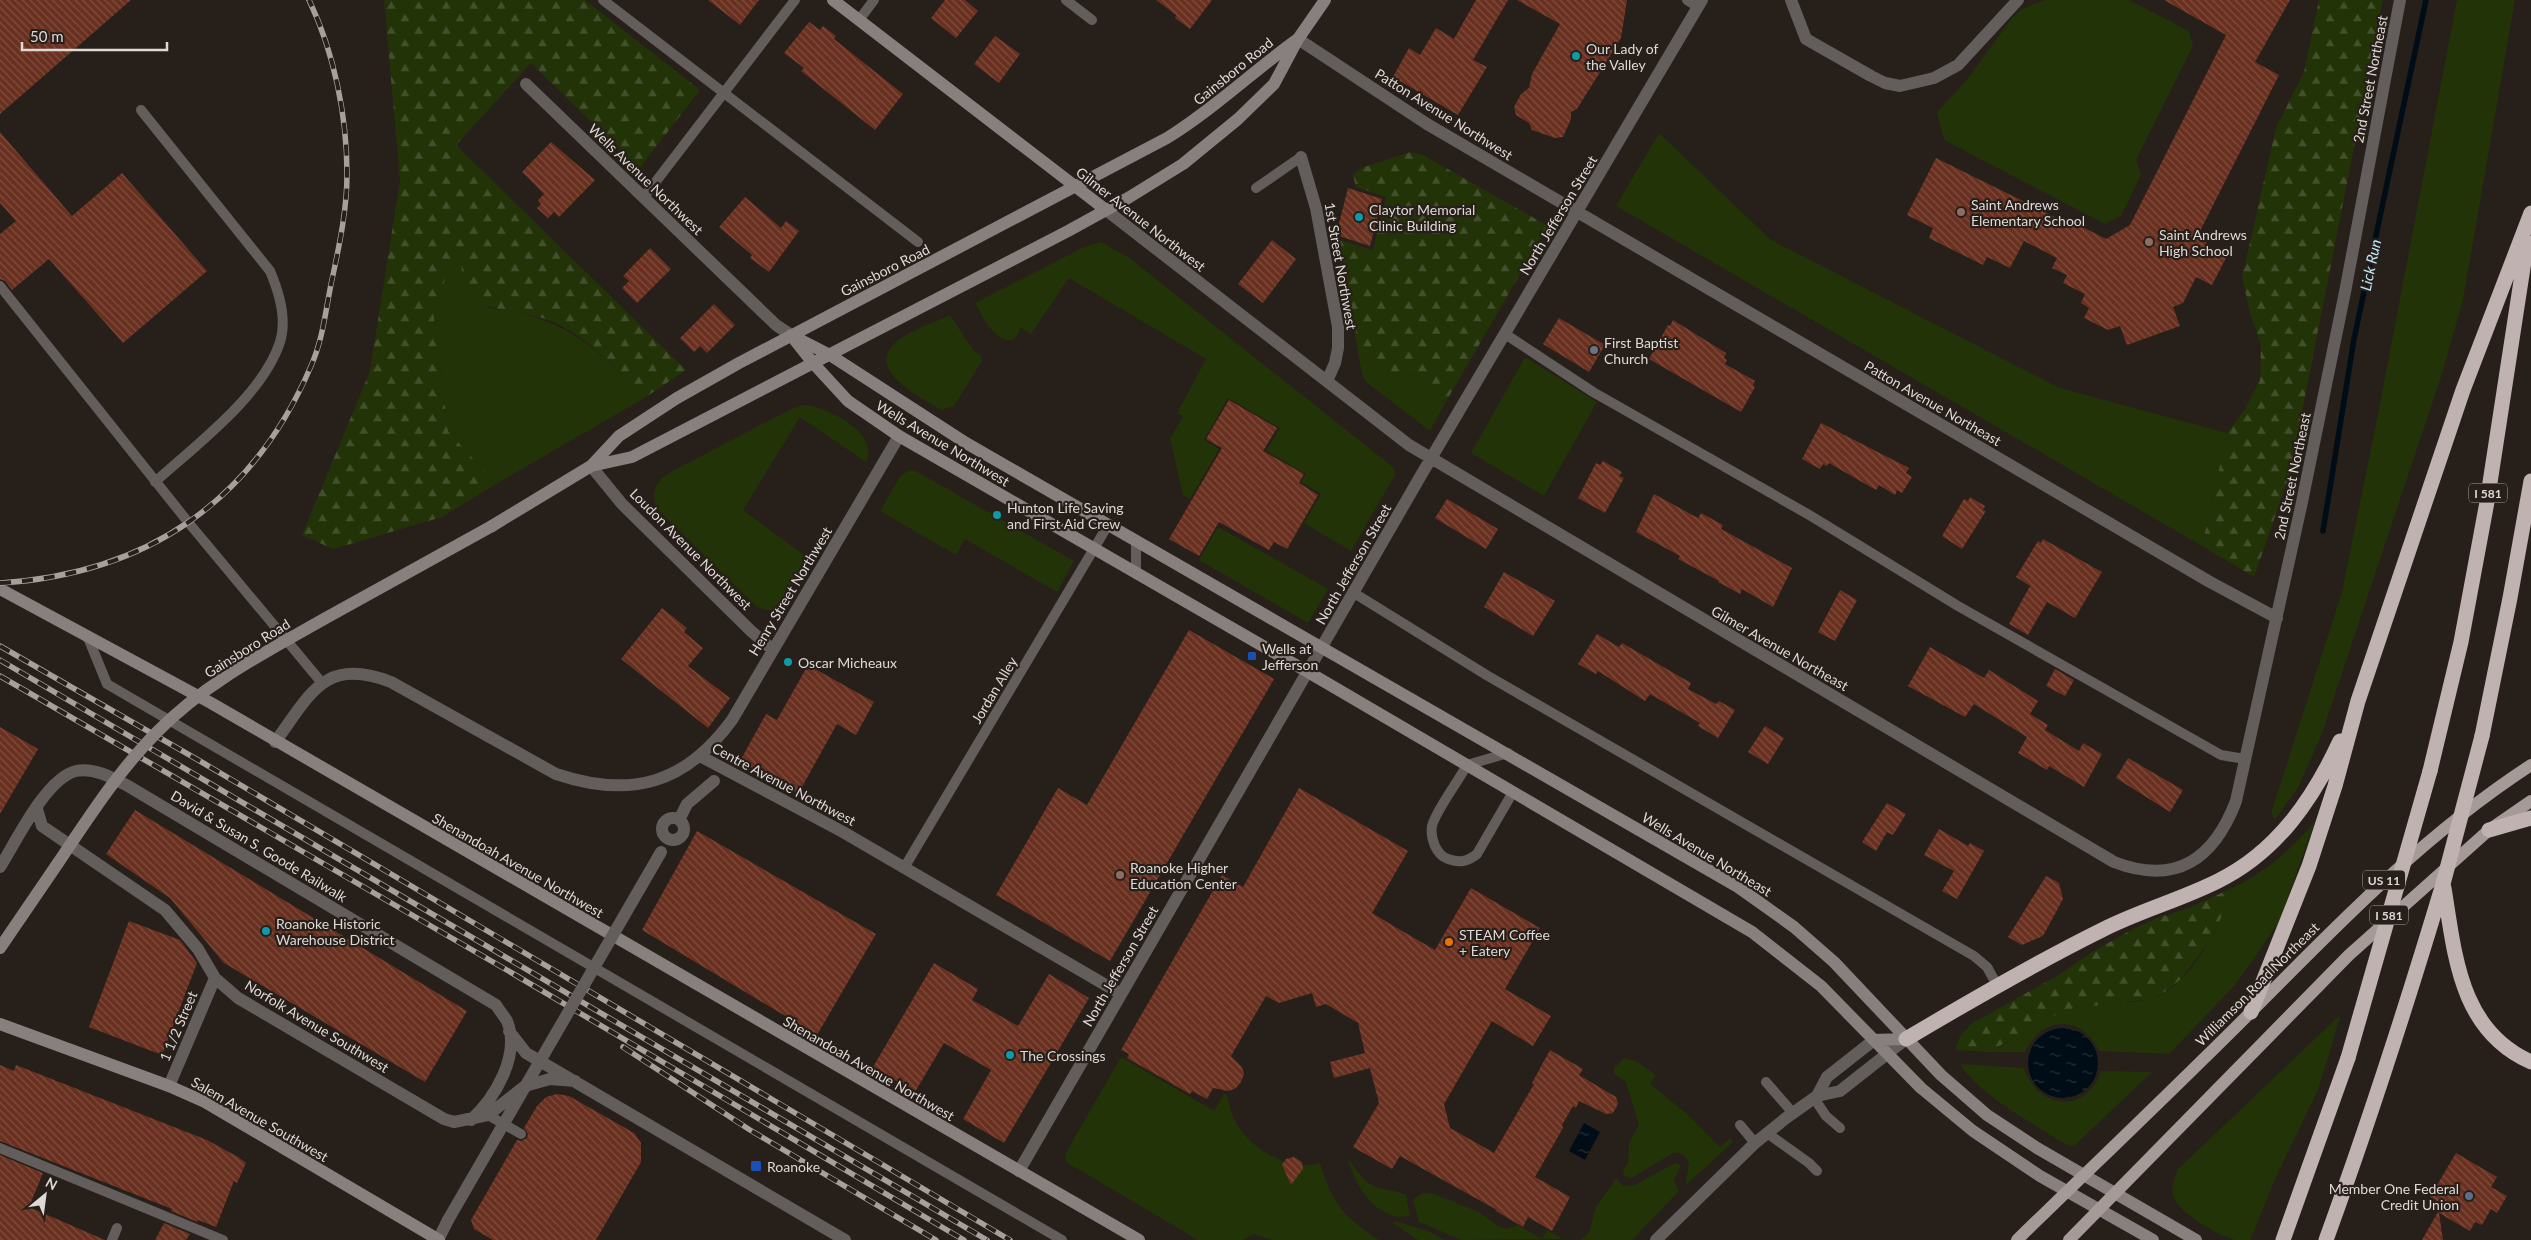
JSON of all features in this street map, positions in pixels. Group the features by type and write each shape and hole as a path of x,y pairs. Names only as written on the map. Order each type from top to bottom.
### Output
{"highway":[{"path":"2251,1012 2309,866 2335,786 2358,701 2463,390 2531,213"},
{"name":"I 581","path":"2284,1238 2348,1058 2430,771 2461,642 2487,502 2531,213"},
{"name":"I 581","path":"2326,1240 2407,1002 2443,884 2482,736 2531,481"},
{"path":"1906,1039 1997,985 2126,918 2218,881 2260,852 2281,835 2312,795 2326,772 2358,701"},
{"path":"2489,830 2531,818"},
{"path":"2443,884 2454,958 2467,996 2477,1014 2505,1046 2531,1062"}],"main road":[{"name":"Gilmer Avenue Northwest","path":"833,0 1106,210"},
{"path":"1298,39 1325,0"},
{"name":"Gainsboro Road","path":"0,948 128,764 158,730 191,701 228,675 285,641 492,526 591,466 619,436 715,376 790,335 1134,157 1200,118 1225,98 1255,69 1298,39"},
{"name":"Gainsboro Road","path":"591,466 632,457 1106,210 1183,164 1238,119 1274,84 1298,39"},
{"name":"Wells Avenue Northwest","path":"790,335 830,355 935,424 1136,542 1322,647"},
{"name":"Wells Avenue Northwest","path":"790,335 848,401 900,436 1308,672"},
{"name":"Shenandoah Avenue Northwest","path":"0,589 87,635 275,742 1139,1240"},
{"name":"Wells Avenue Northeast","path":"1322,647 1738,887 1764,905 1834,962 1941,1076 1987,1115 2037,1148 2196,1240"},
{"path":"1308,672 1752,932 1821,986 1935,1101 1973,1132 2067,1191 2153,1240"},
{"name":"Williamson Road Northeast","path":"2017,1240 2385,880 2443,830 2503,784 2531,766"},
{"name":"US 11","path":"2069,1240 2343,961 2489,830 2531,801"},
{"name":"Salem Avenue Southwest","path":"0,1024 169,1086 205,1102 438,1240"},
{"path":"1874,1040 1906,1039"}],"street":[{"path":"1791,0 1806,39 1871,76 1885,83 1900,86 1934,78 1958,66 2014,2"},
{"name":"2nd Street Northeast","path":"2114,862 2150,872 2177,868 2200,857 2215,842 2229,819 2246,759 2343,302 2400,0"},
{"name":"North Jefferson Street","path":"1019,1171 1120,994 1577,211 1696,2"},
{"name":"Patton Avenue Northwest","path":"1298,39 1427,124 1577,211"},
{"name":"Wells Avenue Northwest","path":"526,84 776,324 790,335"},
{"name":"1st Street Northwest","path":"1301,156 1316,208 1338,326 1338,348 1335,363 1327,381"},
{"name":"Gilmer Avenue Northwest","path":"1106,210 1409,445 1432,458"},
{"name":"Patton Avenue Northeast","path":"1577,211 1920,414 2210,582 2277,618"},
{"name":"Henry Street Northwest","path":"700,756 732,720 900,436"},
{"name":"Gilmer Avenue Northeast","path":"1432,458 2114,862"},
{"name":"Loudon Avenue Northwest","path":"591,466 622,504 751,631 773,650"},
{"name":"Centre Avenue Northwest","path":"275,742 322,682 336,675 352,672 370,674 391,682 556,774 581,782 608,786 649,782 672,774 700,756 843,832 1120,994"},
{"name":"David & Susan S. Goode Railwalk","path":"0,867 50,788 62,778 76,771 95,772 128,786 496,1005 507,1022 509,1031"},
{"path":"438,1240 661,852 668,839 663,834 664,824 668,819 679,820 687,804 714,781"},
{"name":"Norfolk Avenue Southwest","path":"37,809 42,826 164,910 198,949 215,978 238,998 444,1119 454,1122 488,1115 525,1086 550,1079 575,1082"},
{"name":"1 1/2 Street","path":"169,1086 215,978"},
{"path":"471,1120 485,1104 507,1067 510,1052 509,1031"},
{"name":"Norfolk Avenue Southwest","path":"509,1031 526,1053 845,1240"},
{"path":"1656,1240 1767,1133 1816,1097 1840,1091 1906,1039"},
{"path":"1816,1097 1827,1077 1874,1040"}],"lane":[{"path":"603,0 918,242"},
{"path":"644,197 796,0"},
{"path":"859,20 874,0"},
{"path":"1066,0 1092,20"},
{"path":"142,110 270,271 276,287 282,327 280,342 262,379 247,397 155,482"},
{"path":"1256,188 1301,156"},
{"path":"0,286 155,482 322,682"},
{"path":"1505,334 1593,392 1812,516 1958,606 2221,755 2246,759"},
{"name":"Jordan Alley","path":"904,868 1108,525"},
{"path":"1136,542 1136,574"},
{"path":"1354,593 1488,676 1974,956 1987,967 1997,985"},
{"path":"87,635 107,684 1062,1240"},
{"path":"1508,753 1467,765 1432,826 1432,839 1436,849 1444,858 1457,862 1468,861 1477,854 1513,792"},
{"path":"1766,1082 1793,1113"},
{"path":"1816,1097 1826,1116 1840,1128"},
{"path":"488,1115 521,1134"},
{"path":"1740,1124 1755,1143"},
{"path":"1767,1133 1809,1163 1817,1171"},
{"path":"0,1148 223,1240"},
{"path":"112,1240 117,1228"}],"green space":[{"path":"384,0 585,0 700,90 639,169 531,63 456,145 686,370 643,399 609,362 583,339 569,330 539,317 483,304 470,296 464,285 461,267 461,248 454,247 434,318 448,431 496,484 442,517 333,549 302,535 370,371 400,180"},
{"path":"2044,0 2129,0 2189,31 2193,46 2136,160 2141,175 2121,216 2105,224 1944,140 1937,112 1965,82 2012,18 2022,9"},
{"path":"2319,0 2383,0 2290,473 2254,577 2202,546 2227,433 2245,409 2260,380 2261,345 2250,313 2242,277 2276,128 2304,72"},
{"path":"2457,0 2515,0 2463,300 2441,377 2322,733 2299,786 2275,819 2271,813 2342,592"},
{"path":"1659,133 1771,240 2060,388 2227,433 2202,546 1616,206"},
{"path":"1410,152 1423,155 1548,226 1447,400 1439,399 1424,379 1385,370 1369,356 1360,342 1354,326 1345,290 1336,239 1373,250 1386,197 1356,187 1353,175 1361,168"},
{"path":"1100,242 1127,256 1394,468 1395,475 1351,551 1304,523 1321,494 1301,482 1306,474 1266,451 1280,428 1228,398 1204,440 1219,449 1190,499 1183,495 1170,439 1183,416 1177,413 1206,359 1069,278 1031,334 1021,328 1014,340 1007,340 990,328 975,303 1082,248"},
{"path":"454,247 461,248 461,273 489,308 537,318 576,336 610,363 643,399 496,484 448,431 434,318"},
{"path":"950,315 974,351 981,355 982,361 954,406 941,410 899,382 886,362 888,352 897,341 915,330"},
{"path":"1354,330 1380,366 1423,378 1430,384 1435,395 1443,401 1447,400 1430,431 1366,382 1362,374"},
{"path":"1525,357 1597,402 1544,496 1471,453"},
{"path":"803,405 825,410 849,423 866,441 869,452 866,462 800,417 743,510 808,558 779,606 766,610 757,607 657,509 654,494 659,481 667,474 789,410"},
{"path":"910,470 916,471 1074,561 1057,592 965,539 956,555 880,511 901,475"},
{"path":"1218,527 1328,589 1308,623 1199,560"},
{"path":"2315,821 2279,922 2236,984 2169,1054 2099,1051 2082,1030 2072,1025 2062,1024 2051,1026 2041,1031 2032,1040 2025,1052 1990,1052 2030,1026 2061,1012 2093,1004 2141,1001 2164,993 2178,983 2202,954 2220,920 2230,889 2277,860"},
{"path":"2230,889 2227,906 2208,943 2180,980 2166,991 2152,999 2074,1008 2038,1022 1990,1052 1955,1050 1960,1037 1971,1024 2057,976 2094,951 2157,918 2189,908"},
{"path":"2341,1014 2318,1090 2277,1175 2250,1240 2228,1238 2190,1216 2176,1202 2173,1195 2173,1185 2178,1169"},
{"path":"1121,1057 1214,1111 1224,1094 1227,1095 1232,1114 1246,1137 1268,1154 1281,1160 1294,1164 1308,1165 1320,1163 1330,1189 1341,1208 1356,1224 1379,1240 1272,1240 1254,1234 1242,1240 1198,1240 1066,1162 1065,1154"},
{"path":"1624,1058 1636,1061 1656,1075 1650,1084 1687,1114 1720,1147 1730,1138 1733,1142 1685,1186 1689,1164 1685,1157 1679,1153 1673,1153 1632,1178 1624,1176 1623,1170 1628,1162 1629,1143 1639,1125 1626,1082 1614,1074 1614,1068"},
{"path":"1960,1064 2024,1068 2030,1082 2040,1092 2050,1099 2062,1101 2074,1100 2085,1095 2094,1085 2101,1071 2152,1072 2074,1146 2067,1145 2009,1109 1980,1087"},
{"path":"1348,1159 1360,1175 1371,1185 1406,1195 1410,1217 1398,1217 1388,1214 1372,1203 1359,1187"},
{"path":"1675,1163 1681,1165 1674,1181 1679,1191 1632,1240 1581,1240 1590,1231 1595,1209 1616,1178 1623,1186 1633,1186"},
{"path":"1422,1193 1431,1193 1479,1212 1498,1226 1507,1229 1518,1225 1542,1239 1547,1230 1563,1239 1462,1240 1419,1222 1413,1200"},
{"path":"1395,1221 1428,1231 1445,1240 1418,1240 1393,1223"}],"water":[{"path":"2070,1028 2083,1034 2092,1043 2096,1049 2098,1063 2096,1077 2088,1088 2077,1096 2056,1098 2049,1096 2038,1088 2030,1077 2028,1056 2030,1049 2038,1038 2049,1030"},
{"path":"1584,1123 1600,1132 1585,1160 1569,1151"}],"building":[{"path":"0,0 131,0 0,114"},
{"path":"708,0 759,0 740,25"},
{"path":"945,0 965,0 978,11 956,38 931,18"},
{"path":"1156,0 1212,0 1190,29 1175,18 1176,15"},
{"path":"1476,0 1508,0 1473,60 1487,67 1458,115 1393,77 1409,48 1420,55 1436,28 1454,39"},
{"name":"Our Lady of the Valley","path":"1517,0 1627,0 1621,38 1577,109 1571,112 1571,119 1563,137 1555,138 1532,130 1529,123 1516,115 1514,107 1521,94 1529,88 1532,74 1560,24"},
{"path":"2164,0 2290,0 2255,62 2279,75 2199,233 2209,238 2205,245 2227,256 2212,285 2196,277 2183,303 2173,307 2180,326 2127,345 2120,326 2108,330 2084,318 2089,308 2081,303 2085,294 2063,283 2067,275 2052,268 2057,258 2024,241 2010,268 1987,257 1983,265 1929,238 1933,228 1907,215 1936,158 2065,222 2067,219 2106,239 2130,225 2226,35"},
{"path":"809,22 820,30 823,26 836,36 834,39 903,94 875,130 801,71 804,68 784,53"},
{"path":"995,36 1020,54 999,83 974,64"},
{"path":"0,132 72,216 122,173 207,271 123,343 49,259 12,290 5,281 0,279 0,234 16,221 0,203"},
{"path":"551,142 595,180 559,217 554,212 548,218 537,208 541,204 538,200 544,194 522,172"},
{"name":"Claytor Memorial Clinic Building","path":"1348,188 1382,199 1370,246 1336,235"},
{"path":"745,197 781,228 786,221 799,231 769,272 750,258 752,255 719,227"},
{"path":"1272,240 1296,259 1263,303 1238,284"},
{"path":"650,248 671,269 637,303 622,288 629,281 623,276"},
{"path":"714,304 735,325 707,353 700,346 694,352 680,338"},
{"path":"1559,318 1605,345 1589,372 1543,344"},
{"path":"1673,320 1726,353 1724,358 1727,360 1725,364 1755,381 1753,385 1755,387 1741,412 1649,359 1668,325 1670,326"},
{"path":"1229,400 1277,428 1263,451 1304,474 1299,483 1318,495 1287,549 1274,542 1269,550 1219,522 1199,556 1169,539 1222,448 1206,439"},
{"path":"1821,423 1909,468 1906,473 1912,477 1902,493 1897,490 1895,495 1879,485 1876,490 1829,463 1827,466 1823,464 1820,469 1802,459"},
{"path":"1603,461 1622,472 1619,476 1624,478 1605,513 1578,498 1596,463 1600,465"},
{"path":"1654,494 1698,518 1701,513 1723,525 1721,529 1792,568 1773,607 1742,589 1740,594 1718,582 1678,559 1680,556 1636,532"},
{"path":"1970,497 1985,506 1983,510 1986,511 1962,549 1942,536 1964,499 1968,501"},
{"path":"1447,499 1498,529 1486,549 1435,518"},
{"path":"2043,539 2102,572 2075,618 2047,602 2028,635 2009,624 2030,586 2016,577 2038,541 2041,543"},
{"path":"1504,572 1555,601 1533,636 1484,607"},
{"path":"1840,590 1857,600 1835,641 1818,632"},
{"path":"662,608 687,628 684,632 703,648 688,666 730,698 708,728 621,659"},
{"path":"1189,630 1274,679 1110,961 996,895 1058,788 1087,805"},
{"path":"1597,634 1619,647 1622,643 1691,683 1688,689 1716,704 1719,701 1735,710 1718,738 1698,726 1700,723 1650,694 1645,701 1598,671 1596,674 1578,664"},
{"path":"1930,647 1984,678 1989,670 2038,701 2030,714 2048,725 2045,730 2079,751 2083,743 2102,754 2084,787 2049,766 2047,770 2018,753 2027,737 1974,704 1965,717 1908,686"},
{"path":"808,665 874,702 856,735 837,724 798,794 740,761 766,714 777,720"},
{"path":"2055,669 2074,680 2065,696 2046,686"},
{"path":"1765,726 1784,738 1768,764 1748,752"},
{"path":"0,727 38,749 0,814"},
{"path":"2128,758 2183,790 2170,812 2116,778"},
{"path":"1299,788 1408,851 1372,913 1397,928 1435,950 1471,888 1540,928 1505,989 1551,1016 1533,1046 1492,1021 1444,1104 1450,1128 1494,1153 1534,1084 1532,1083 1550,1050 1583,1069 1579,1075 1616,1097 1618,1104 1613,1113 1606,1114 1579,1101 1576,1108 1573,1106 1562,1125 1563,1128 1535,1177 1570,1197 1552,1231 1528,1217 1523,1227 1497,1210 1400,1156 1392,1169 1353,1147 1379,1103 1370,1068 1334,1078 1330,1062 1365,1053 1358,1023 1326,1004 1316,1007 1312,993 1279,1003 1266,996 1231,1056 1242,1067 1244,1074 1241,1082 1236,1088 1229,1091 1213,1088 1207,1099 1192,1091 1190,1094 1127,1058 1129,1054 1121,1050 1222,875 1243,887"},
{"path":"1887,803 1906,814 1893,835 1887,832 1876,851 1862,842"},
{"name":"Roanoke Historic Warehouse District","path":"135,810 467,1011 425,1082 224,963 170,898 106,854"},
{"path":"1939,829 1968,846 1970,843 1984,851 1957,899 1942,891 1954,871 1924,855"},
{"path":"697,831 876,934 817,1035 642,930"},
{"path":"2046,876 2059,883 2063,899 2043,936 2022,945 2008,937"},
{"path":"129,921 180,940 197,963 162,1055 89,1027"},
{"name":"The Crossings","path":"934,963 978,989 972,1000 1018,1026 1049,974 1089,998 1004,1143 963,1119 991,1070 944,1043 915,1092 873,1067"},
{"path":"0,1065 14,1071 16,1065 207,1140 246,1163 237,1183 234,1181 216,1227 198,1220 197,1222 171,1211 172,1209 0,1141"},
{"path":"557,1094 569,1096 634,1133 641,1143 641,1162 596,1240 493,1240 474,1229 471,1220 517,1140 521,1141 527,1138 528,1134 524,1128 537,1106 546,1097"},
{"name":"Member One Federal Credit Union","path":"2456,1153 2497,1177 2491,1187 2507,1196 2497,1213 2491,1209 2482,1225 2475,1222 2470,1231 2439,1213 2443,1240 2422,1240 2438,1212 2431,1208 2436,1200 2430,1197"},
{"path":"0,1155 43,1173 29,1207 105,1240 0,1240"},
{"path":"1294,1157 1302,1162 1303,1169 1291,1185 1282,1165 1286,1159"},
{"path":"164,1223 190,1234 186,1240 155,1240"}],"waterway":[{"name":"Lick Run","path":"2323,531 2354,339 2426,0"}],"railway":[{"path":"0,583 53,577 102,564 147,546 188,522 226,492 258,456 287,414 311,366 319,344 341,238 347,187 345,130 342,107 332,63 318,20 309,0"},
{"path":"0,646 205,764 1010,1240"},
{"path":"0,660 987,1240"},
{"path":"0,676 517,976 964,1240"},
{"path":"623,1047 750,1130 936,1240"}],"place":[{"name":"Our Lady of the Valley","path":"1576,56"},
{"name":"Saint Andrews Elementary School","path":"1961,212"},
{"name":"Claytor Memorial Clinic Building","path":"1359,217"},
{"name":"Saint Andrews High School","path":"2149,242"},
{"name":"First Baptist Church","path":"1594,350"},
{"name":"Hunton Life Saving and First Aid Crew","path":"997,515"},
{"name":"Wells at Jefferson","path":"1252,656"},
{"name":"Oscar Micheaux","path":"788,662"},
{"name":"Roanoke Higher Education Center","path":"1120,875"},
{"name":"Roanoke Historic Warehouse District","path":"266,931"},
{"name":"STEAM Coffee + Eatery","path":"1449,942"},
{"name":"The Crossings","path":"1010,1055"},
{"name":"Roanoke","path":"756,1166"},
{"name":"Member One Federal Credit Union","path":"2469,1196"}]}
